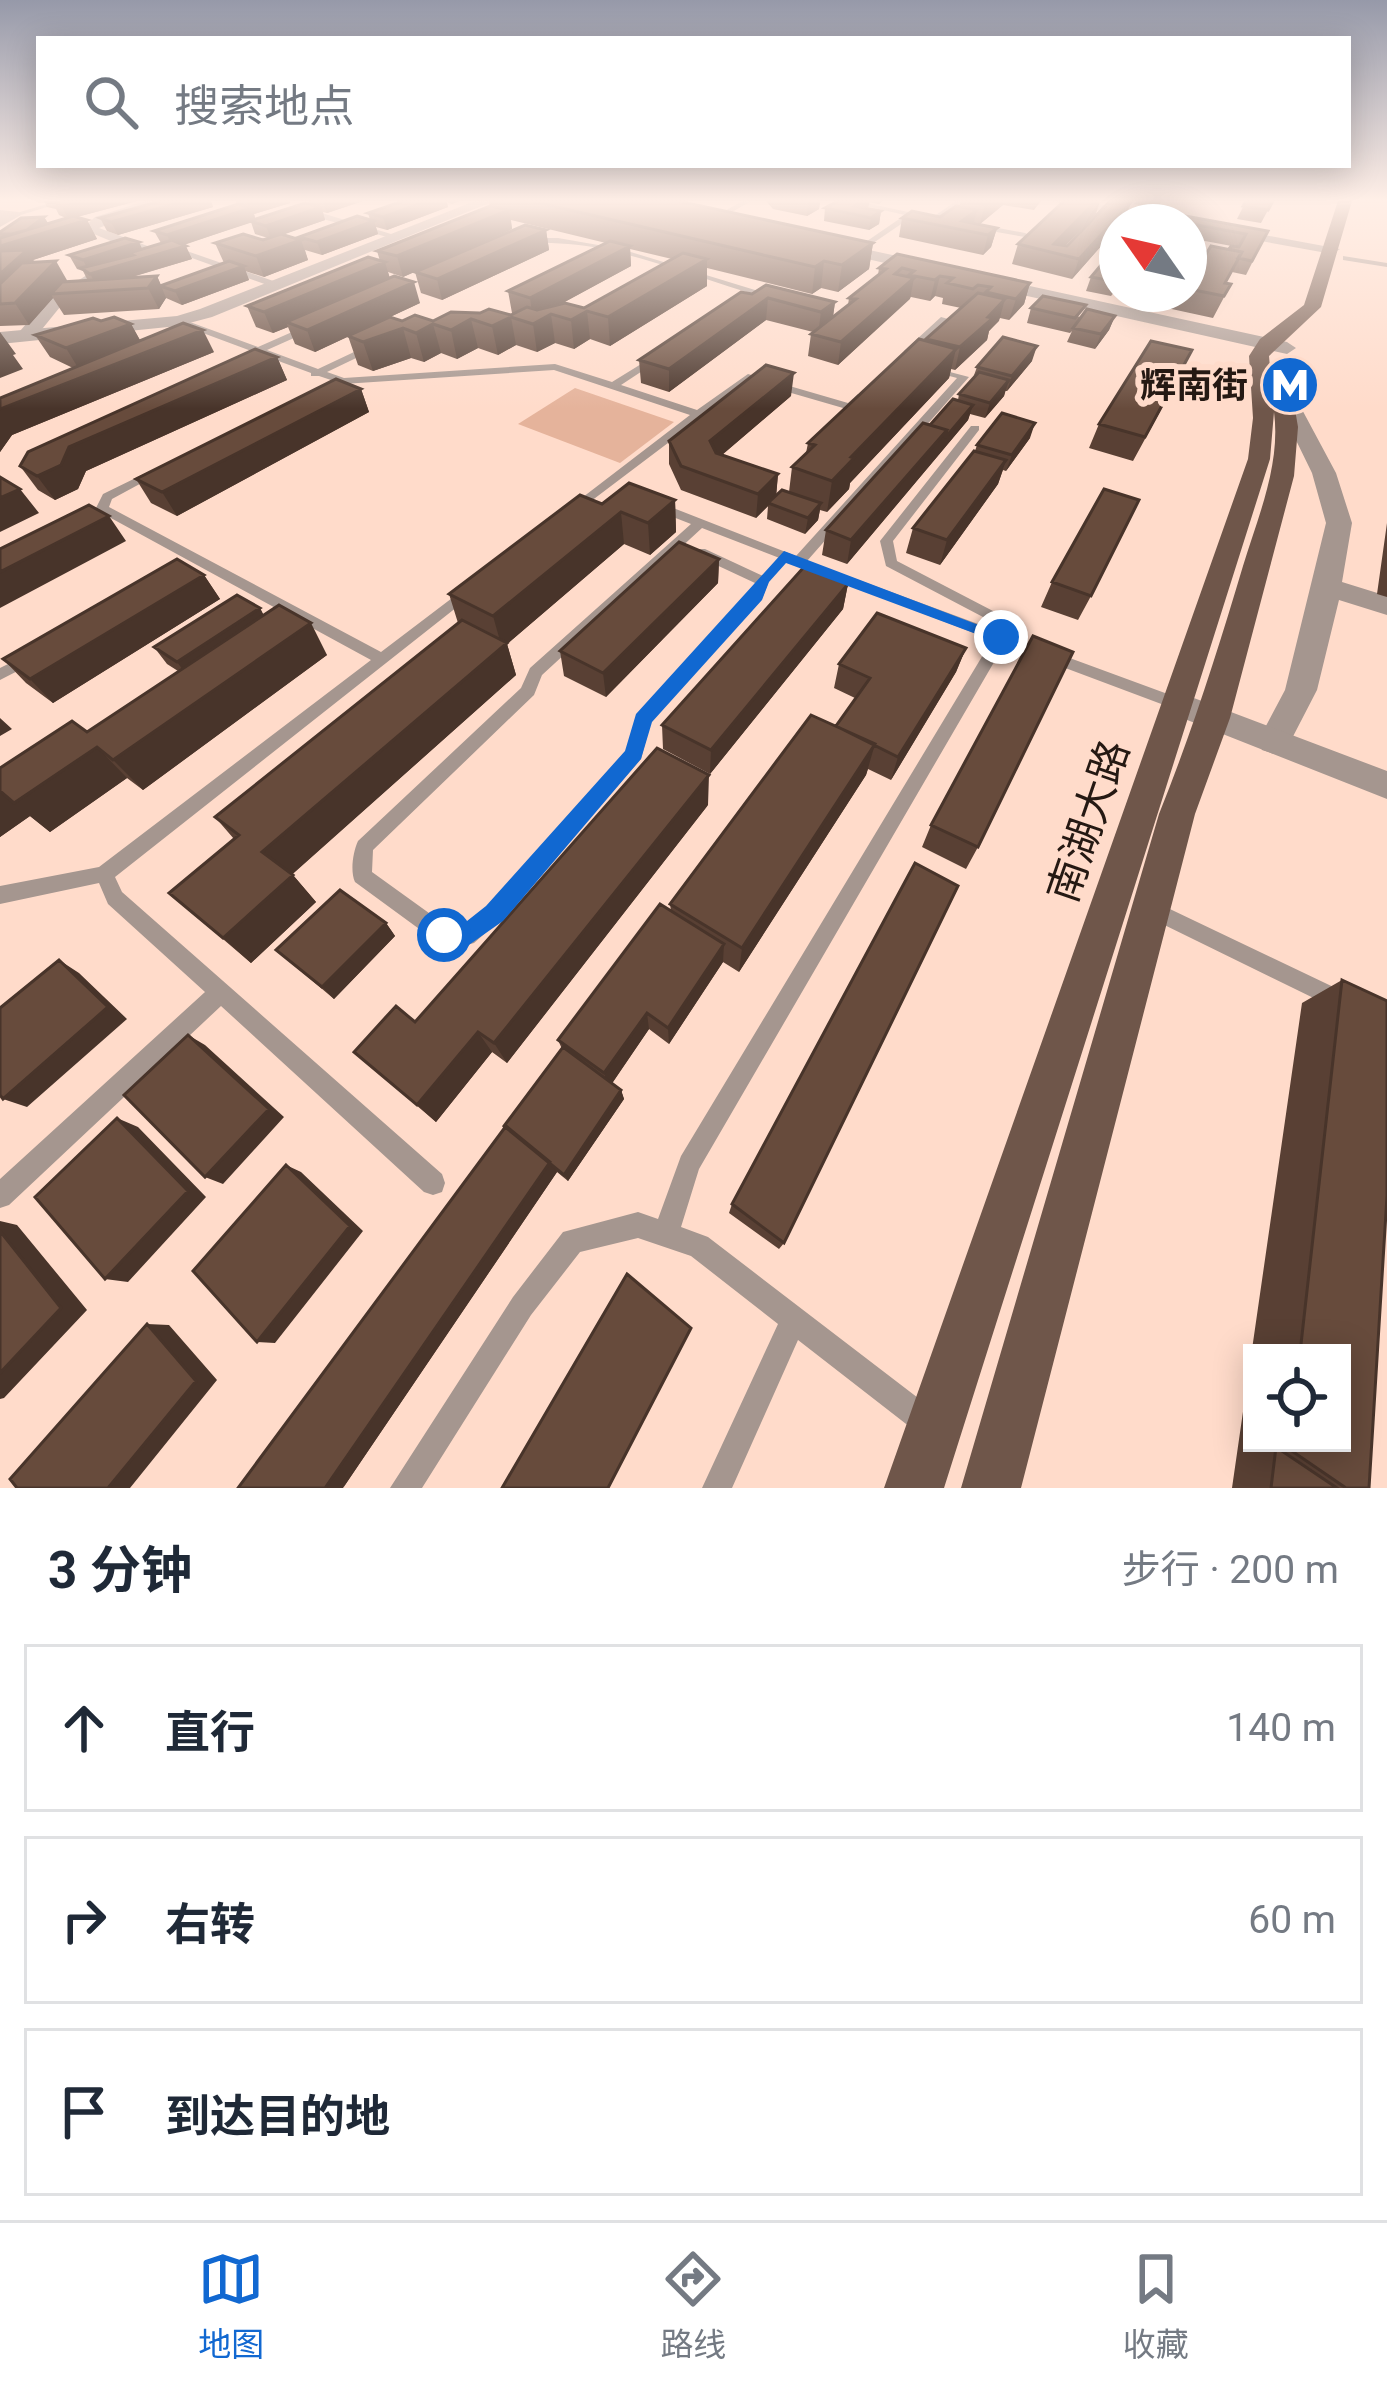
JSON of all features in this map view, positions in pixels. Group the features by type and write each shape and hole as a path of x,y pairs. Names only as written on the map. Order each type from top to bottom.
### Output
{"main road":[{"path":"1277,345 1312,307 1331,270"},
{"name":"南湖大路","path":"914,1488 1259,459 1264,418 1259,356 1277,345 1287,427 1282,476 1214,718 1177,814 993,1487"}],"street":[{"path":"27,335 54,303 77,286 115,270"},
{"path":"0,338 178,321 313,270"},
{"path":"941,270 948,272"},
{"path":"970,278 1277,345"},
{"path":"1274,741 1301,690 1339,523 1324,473 1281,389"},
{"path":"1328,587 1387,606"},
{"path":"1178,704 1387,785"}],"lane":[{"path":"234,270 276,285"},
{"path":"653,284 664,270"},
{"path":"682,270 800,304"},
{"path":"737,304 755,293"},
{"path":"700,524 536,672 528,691 364,847 362,876 376,889 444,935 466,936 494,914 634,754 643,719 757,596 762,580 791,559 964,377 900,360 944,319"},
{"path":"178,321 324,380 555,368 698,414"},
{"path":"257,351 322,322"},
{"path":"324,380 389,339"},
{"path":"613,386 666,351"},
{"path":"568,515 748,377 850,407 866,391"},
{"path":"975,428 886,541 891,563 988,614 1001,637"},
{"path":"166,467 106,497 102,508 382,659"},
{"path":"606,486 625,494"},
{"path":"644,501 1178,704"},
{"path":"679,543 762,580"},
{"path":"178,572 197,561"},
{"path":"0,895 104,874 475,587"},
{"path":"281,630 300,617"},
{"path":"666,1234 689,1164 1001,637"},
{"path":"0,675 40,652"},
{"path":"104,874 115,898 433,1183"},
{"path":"1150,909 1366,1013"},
{"path":"0,1196 220,993"},
{"path":"406,1488 522,1306 572,1241 638,1225 699,1246 934,1428"},
{"path":"717,1488 794,1319"}],"shaded area":[{"path":"575,388 674,422 620,463 518,424"}],"building":[{"path":"14,270 47,270 15,303 0,304 0,284"},
{"path":"203,270 232,270 175,291 160,286"},
{"path":"335,270 365,270 264,312 247,306"},
{"path":"419,270 456,270 437,279 415,272"},
{"path":"550,270 583,270 530,298 508,291"},
{"path":"652,270 687,270 608,317 587,311 571,320 551,314 533,324 511,317 492,326 471,319 451,330 433,324 416,333 403,328 363,342 348,336 390,317 402,321 415,315 433,321 451,312 489,309 511,315 527,307 537,310 565,303 584,308"},
{"path":"884,270 899,270 895,274 914,278 841,342 811,334 856,299 849,298"},
{"path":"972,270 1030,283 1016,299 986,292 991,287 973,289 947,283 953,278 909,275 914,271"},
{"path":"1207,270 1232,270 1224,296 1207,293"},
{"path":"157,276 148,288 51,294 62,282"},
{"path":"394,276 414,282 307,330 286,322"},
{"path":"766,285 835,302 821,312 768,298 669,369 639,360 741,292 752,294"},
{"path":"978,293 1005,299 988,317 993,318 960,347 926,339"},
{"path":"1043,296 1086,305 1075,318 1031,308"},
{"path":"1087,309 1115,316 1101,334 1073,328"},
{"path":"114,317 131,324 66,348 35,335 93,318"},
{"path":"183,323 203,330 0,409 0,398"},
{"path":"1003,337 1037,346 1012,376 977,367"},
{"path":"919,339 956,349 832,481 792,467 815,445 808,443"},
{"path":"1151,341 1192,350 1145,437 1099,424"},
{"path":"255,349 277,357 69,447 61,465 37,476 20,466 28,452"},
{"path":"766,365 794,373 710,441 716,453 778,474 758,494 681,466 669,441"},
{"path":"979,372 1009,380 990,403 959,394"},
{"path":"336,379 361,389 162,492 136,479"},
{"path":"953,399 973,405 945,438 947,430 930,425"},
{"path":"1002,413 1035,423 1012,455 977,445"},
{"path":"923,423 947,430 851,540 826,530"},
{"path":"974,451 1006,460 947,540 913,528"},
{"path":"0,477 20,489 0,498"},
{"path":"629,483 675,500 648,523 621,512 493,616 449,594 580,495 602,504"},
{"path":"1104,489 1139,500 1091,596 1052,582"},
{"path":"782,490 821,503 808,518 768,503"},
{"path":"89,505 109,516 0,572 0,549"},
{"path":"679,542 719,559 603,673 560,651"},
{"path":"177,559 204,575 30,679 3,659"},
{"path":"804,567 848,584 711,750 662,725"},
{"path":"237,595 260,608 177,662 154,647"},
{"path":"279,605 311,623 113,760 97,747 14,803 0,791 0,768 72,721 87,732"},
{"path":"877,613 966,648 898,757 836,726 870,678 839,664"},
{"path":"462,620 507,643 262,852 293,875 223,938 169,893 239,835 215,817"},
{"path":"1033,636 1073,652 978,847 931,825"},
{"path":"811,715 875,744 742,948 670,904"},
{"path":"657,748 709,775 494,1043 478,1032 417,1105 354,1052 396,1006 415,1022"},
{"path":"915,863 958,886 784,1243 732,1204"},
{"path":"340,890 386,923 322,987 276,950"},
{"path":"660,904 724,944 668,1028 647,1013 604,1073 558,1040"},
{"path":"59,960 108,1007 3,1099 0,1008"},
{"path":"1342,980 1387,1001 1387,1196 1369,1488 1346,1488 1293,1452 1351,1452 1351,1344 1301,1344"},
{"path":"188,1035 269,1109 205,1177 124,1095"},
{"path":"563,1047 621,1090 564,1175 504,1126"},
{"path":"117,1118 188,1191 105,1279 35,1197"},
{"path":"506,1126 550,1162 325,1488 238,1488"},
{"path":"286,1165 350,1226 257,1342 193,1271"},
{"path":"0,1231 61,1308 0,1373"},
{"path":"627,1274 691,1328 608,1488 502,1488"},
{"path":"147,1324 196,1381 108,1488 17,1488 10,1479"},
{"path":"1275,1452 1283,1452 1337,1488 1271,1488"}],"place":[{"name":"辉南街","path":"1290,385"}],"route":[{"path":"444,935 466,936 494,914 634,754 643,719 757,596 762,580 784,556 1001,637"}]}
